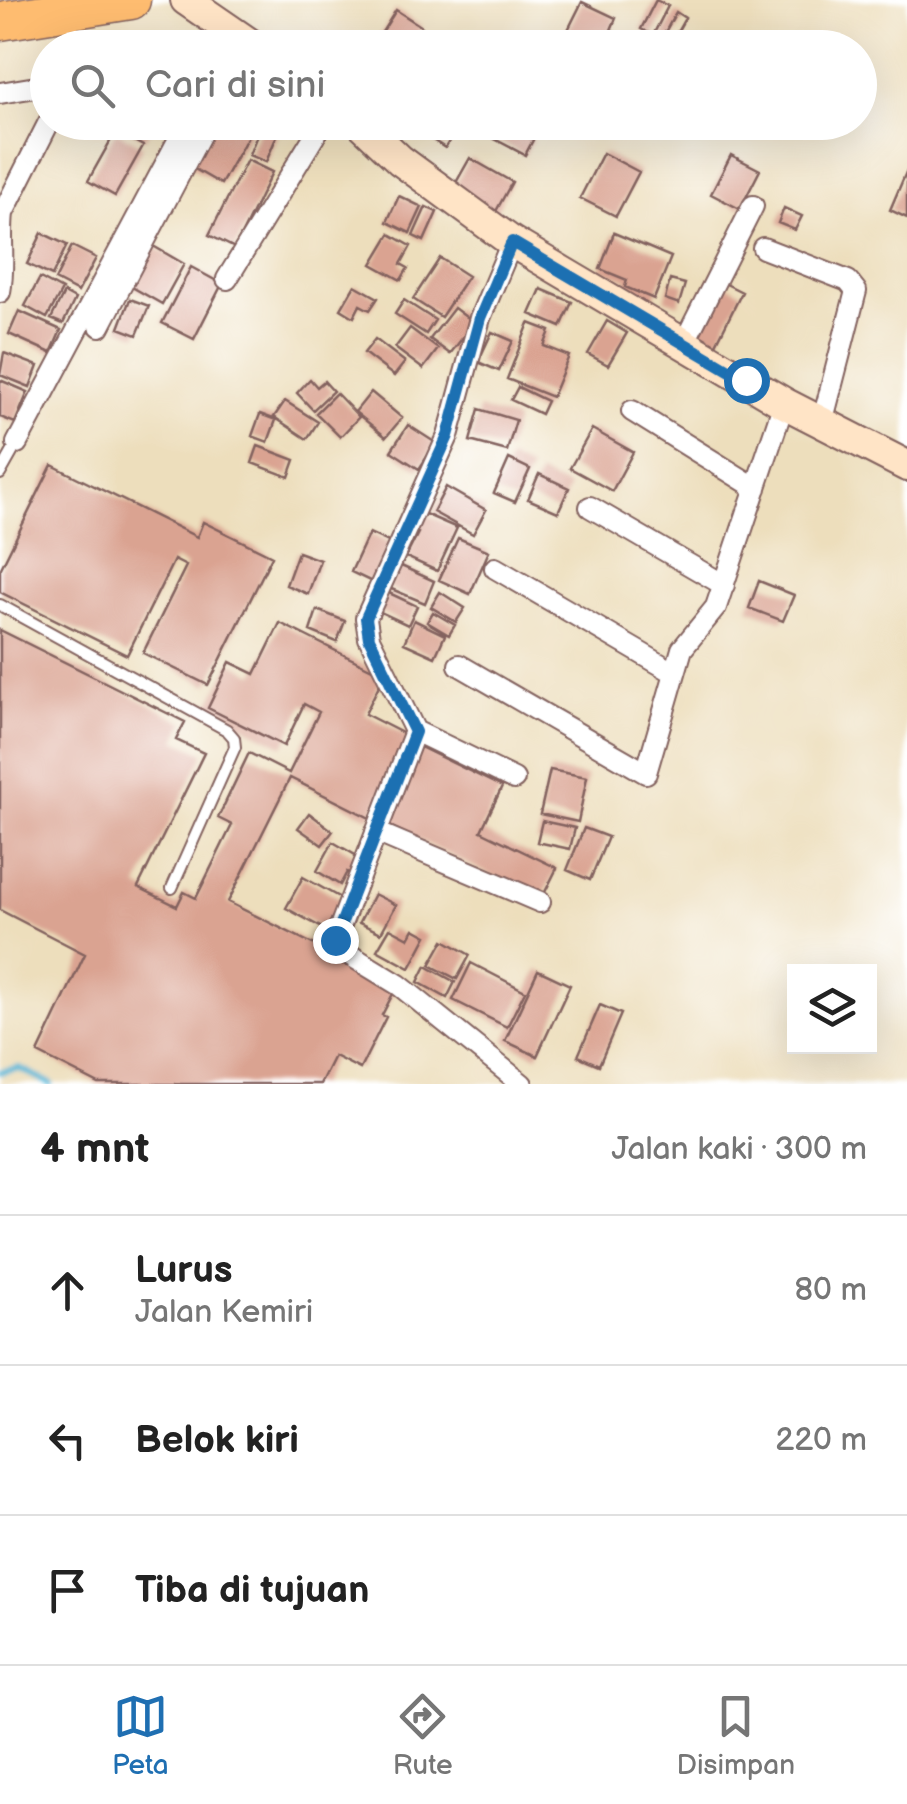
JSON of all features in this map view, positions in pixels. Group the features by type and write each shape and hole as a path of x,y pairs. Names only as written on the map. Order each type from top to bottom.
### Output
{"highway":[{"path":"0,21 130,0"}],"street":[{"path":"186,0 229,30"},
{"path":"0,93 30,88"},
{"path":"0,292 4,270 0,229 4,213 40,140"},
{"path":"17,443 178,140"},
{"path":"100,326 197,140"},
{"path":"226,279 312,140"},
{"path":"379,140 400,160 512,242 784,403 907,466"},
{"path":"684,343 752,206"},
{"path":"512,242 480,318 448,436 366,618 369,638 415,732 514,779"},
{"path":"763,248 848,281 856,291 822,423"},
{"path":"459,665 646,773 682,649 716,607 784,403"},
{"path":"632,411 756,488"},
{"path":"590,507 724,585"},
{"path":"494,568 675,673"},
{"path":"415,732 336,946 399,984 522,1084"},
{"path":"376,832 540,902"}],"lane":[{"path":"0,474 17,443"},
{"path":"0,605 228,730 234,738 234,748 172,888"}],"building":[{"path":"656,0 668,6 656,30 641,29"},
{"path":"582,2 616,18 611,30 568,30"},
{"path":"396,10 422,27 420,30 383,30"},
{"path":"676,12 685,18 678,30 666,30"},
{"path":"111,140 132,140 143,146 115,196 88,181"},
{"path":"199,140 246,140 221,184 186,164"},
{"path":"255,140 275,140 266,162 249,155"},
{"path":"433,140 450,140 445,148"},
{"path":"496,140 533,140 525,155"},
{"path":"603,153 639,172 616,216 580,198"},
{"path":"731,155 760,170 740,209 711,194"},
{"path":"470,158 512,182 495,213 453,188"},
{"path":"247,160 272,172 235,248 209,235"},
{"path":"907,170 907,218 890,210"},
{"path":"399,196 422,207 410,233 387,222"},
{"path":"426,207 437,212 424,241 413,236"},
{"path":"784,208 802,216 795,230 778,223"},
{"path":"42,233 67,245 52,276 27,264"},
{"path":"614,233 671,257 654,299 625,287 627,280 600,269"},
{"path":"390,234 411,246 401,264 408,268 401,280 372,264"},
{"path":"148,243 184,264 162,304 125,283"},
{"path":"72,246 96,258 78,292 55,280"},
{"path":"440,258 468,276 441,317 413,299"},
{"path":"191,267 222,284 194,339 162,323"},
{"path":"40,278 62,290 47,318 25,306"},
{"path":"670,280 685,284 679,304 665,299"},
{"path":"720,281 742,292 715,346 693,335"},
{"path":"355,285 378,298 370,310 360,305 354,317 341,309"},
{"path":"541,289 572,302 561,327 530,314"},
{"path":"64,293 75,299 63,324 51,319"},
{"path":"130,299 149,306 137,335 119,328"},
{"path":"404,300 435,320 426,334 395,314"},
{"path":"454,308 474,323 450,354 430,339"},
{"path":"19,311 61,330 51,353 9,334"},
{"path":"607,321 627,333 608,365 588,354"},
{"path":"529,323 550,331 544,346 569,356 552,397 507,379"},
{"path":"410,328 438,349 423,369 395,348"},
{"path":"492,332 513,341 499,371 478,362"},
{"path":"375,339 405,362 394,376 364,353"},
{"path":"4,353 38,366 30,387 0,375"},
{"path":"310,379 317,387 324,381 333,391 313,410 297,393"},
{"path":"0,380 28,392 15,423 0,417"},
{"path":"518,387 547,401 541,414 511,400"},
{"path":"371,392 402,418 386,437 355,412"},
{"path":"336,393 359,417 340,437 316,413"},
{"path":"285,401 318,422 307,439 274,417"},
{"path":"479,409 516,420 507,451 470,441"},
{"path":"260,414 276,420 268,442 252,436"},
{"path":"408,425 436,443 419,469 391,451"},
{"path":"592,429 633,452 612,491 570,468"},
{"path":"258,446 295,460 289,477 252,463"},
{"path":"509,459 530,469 515,502 494,493"},
{"path":"52,465 197,537 203,522 272,556 208,685 143,653 186,566 174,560 127,655 0,592 0,570"},
{"path":"539,474 569,488 558,512 528,499"},
{"path":"446,487 486,510 473,534 433,512"},
{"path":"418,511 457,528 437,571 406,557 418,533 409,528"},
{"path":"369,533 391,543 372,582 351,572"},
{"path":"458,538 489,551 470,594 439,580"},
{"path":"298,552 320,560 308,594 286,585"},
{"path":"399,565 434,581 425,603 389,588"},
{"path":"759,581 794,595 783,621 749,608"},
{"path":"387,592 417,606 408,625 378,611"},
{"path":"440,592 465,608 456,622 431,607"},
{"path":"317,610 345,621 337,642 310,631"},
{"path":"433,612 455,625 449,635 427,622"},
{"path":"414,620 445,635 435,657 404,643"},
{"path":"280,623 384,675 365,714 410,737 370,818 290,778 228,902 397,986 382,1015 386,1017 360,1069 334,1056 320,1084 99,1084 38,1053 85,954 0,910 0,630 185,722 176,740 204,753 138,887 177,906 184,892 196,898 232,825 218,818 249,753 289,773 319,712 304,704 284,746 208,708 230,662 255,674"},
{"path":"420,747 502,787 481,831 557,868 541,900 384,823"},
{"path":"550,770 587,777 578,822 540,814"},
{"path":"309,813 333,831 322,845 298,828"},
{"path":"542,821 575,828 570,849 537,842"},
{"path":"584,828 608,837 590,880 567,870"},
{"path":"333,842 362,859 352,875 347,872 340,885 317,871"},
{"path":"303,877 342,899 326,930 286,908"},
{"path":"374,894 396,905 381,933 359,923"},
{"path":"390,928 409,938 414,929 427,936 410,968 377,950"},
{"path":"444,940 470,955 457,979 430,965"},
{"path":"471,963 525,991 507,1027 453,1000"},
{"path":"426,966 455,982 447,998 418,982"},
{"path":"538,970 570,985 537,1056 505,1041"},
{"path":"600,1005 621,1014 599,1065 578,1056"}],"waterway":[{"path":"0,1072 19,1068 51,1084"}],"route":[{"path":"335,940 415,732 369,638 366,618 448,436 480,318 512,242 746,380"}]}
